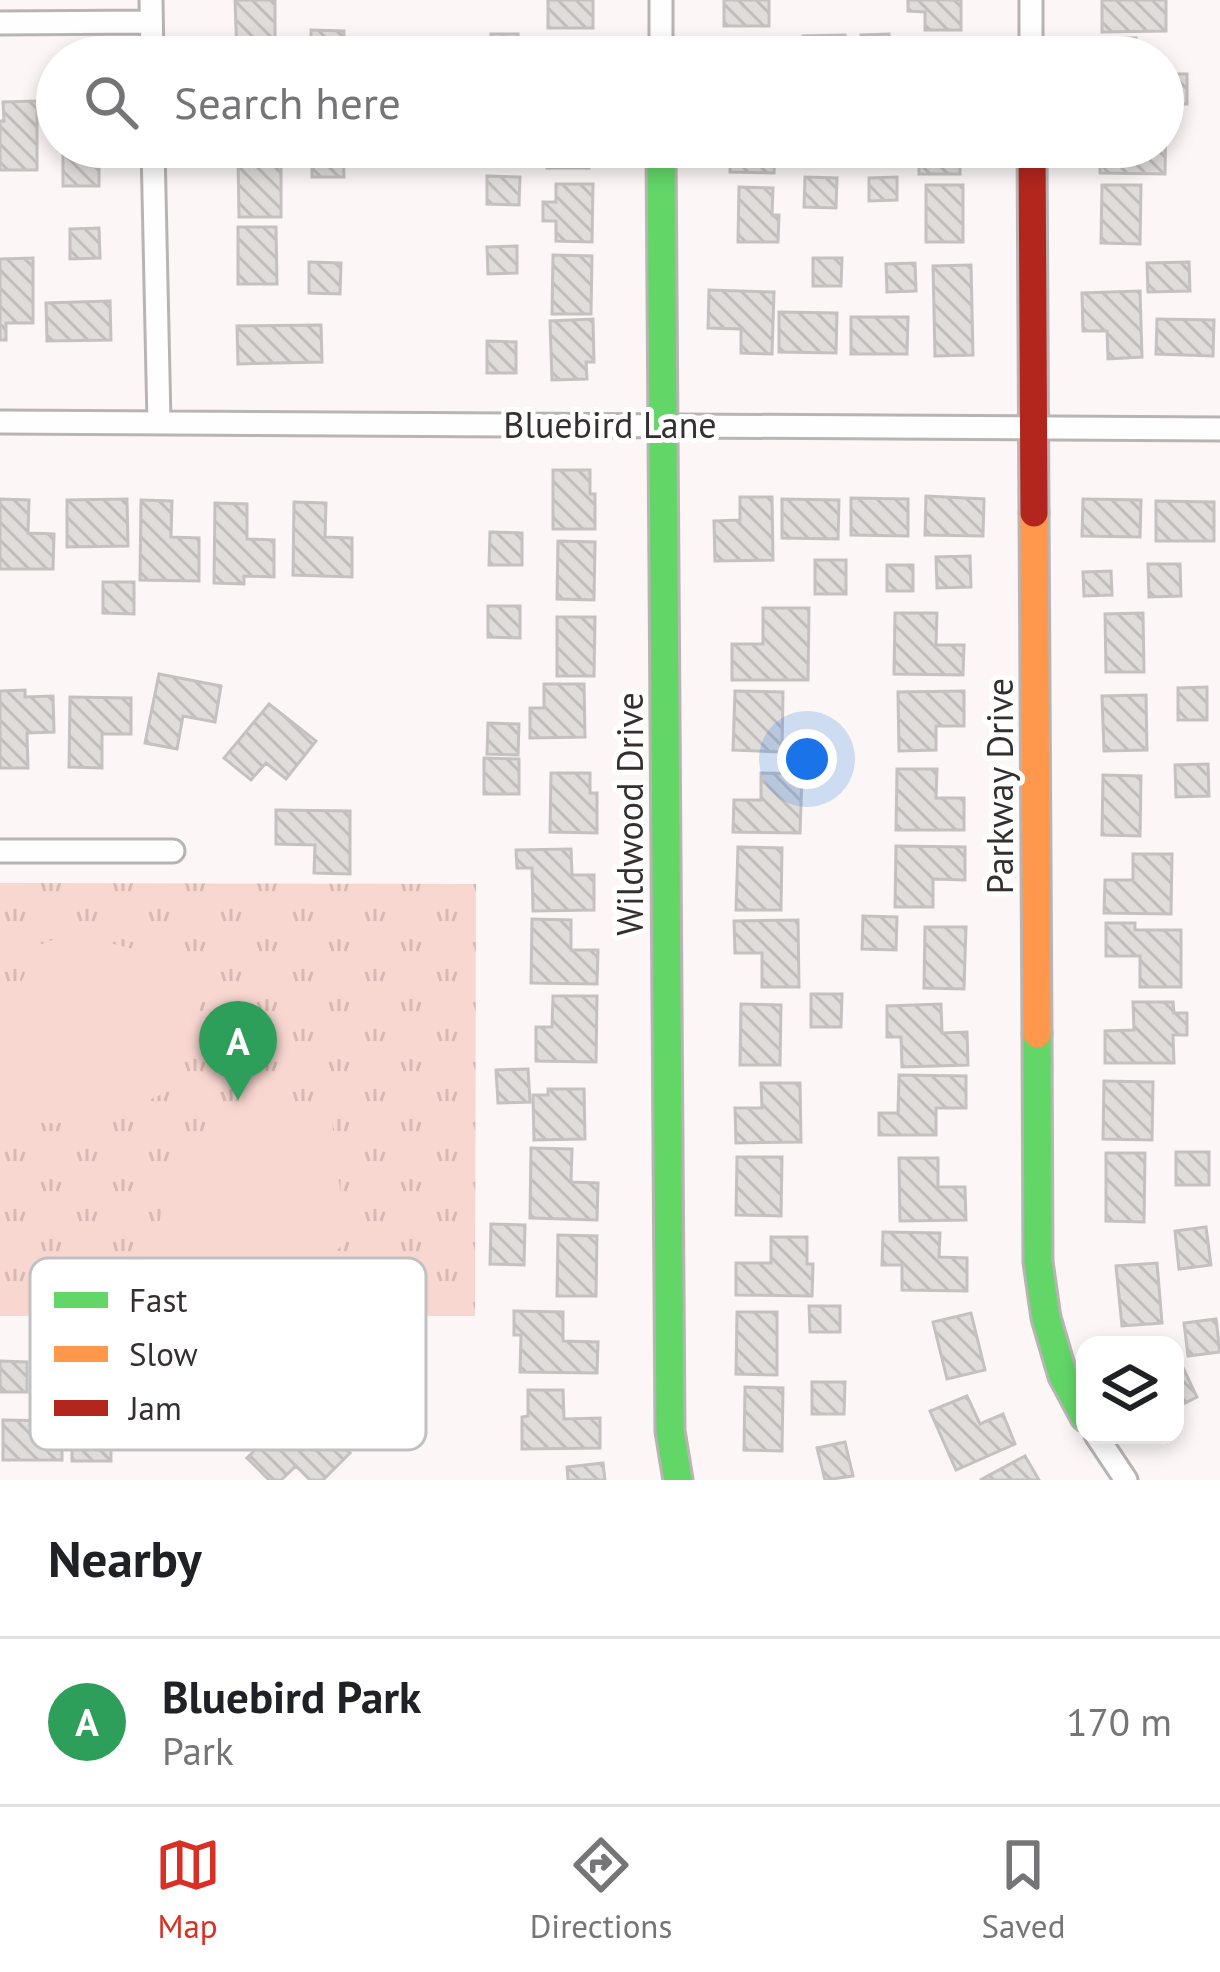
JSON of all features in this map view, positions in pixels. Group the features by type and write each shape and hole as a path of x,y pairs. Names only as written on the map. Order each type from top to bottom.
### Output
{"street":[{"path":"661,0 661,36"},
{"path":"1031,0 1031,36"},
{"path":"0,22 151,11"},
{"path":"153,168 159,422"},
{"name":"Wildwood Drive","path":"661,168 670,1431 678,1480"},
{"name":"Parkway Drive","path":"1032,168 1038,1262 1046,1318 1063,1376 1076,1400"},
{"name":"Bluebird Lane","path":"0,422 1220,429"},
{"path":"0,851 173,851"},
{"path":"1102,1444 1126,1480"}],"green space":[{"path":"0,883 476,884 475,1316 426,1316 426,1258 30,1258 30,1316 0,1316"},
{"path":"70,933 204,967 196,1036 162,1094 99,1123 17,1123 0,1115 0,1031 37,946"},
{"path":"330,1105 346,1241 329,1258 152,1254 165,1197 214,1120 267,1109"}],"building":[{"path":"235,0 275,0 275,36 236,36"},
{"path":"548,0 593,0 593,28 548,28"},
{"path":"724,0 769,0 769,26 724,26"},
{"path":"908,0 961,0 961,30 925,30 925,12 908,11"},
{"path":"1102,0 1166,0 1166,31 1102,32"},
{"path":"311,30 344,31 344,36 311,36"},
{"path":"36,101 37,170 0,170 3,102"},
{"path":"63,168 99,168 99,186 63,186"},
{"path":"238,168 281,168 281,217 239,217"},
{"path":"312,168 344,168 344,177 312,177"},
{"path":"730,168 774,168 774,173 730,172"},
{"path":"919,168 960,168 960,174 919,174"},
{"path":"1100,168 1165,168 1165,174 1100,173"},
{"path":"487,176 520,177 519,205 487,204"},
{"path":"805,177 837,178 836,208 804,207"},
{"path":"897,177 897,200 869,201 869,178"},
{"path":"556,184 593,184 592,242 556,241 556,221 543,221 543,202 556,202"},
{"path":"926,185 963,185 963,242 926,242"},
{"path":"1102,185 1141,185 1140,244 1101,243"},
{"path":"739,187 773,188 778,242 738,242"},
{"path":"238,227 276,227 277,284 238,284"},
{"path":"99,228 100,258 70,259 70,229"},
{"path":"517,246 517,273 488,274 487,247"},
{"path":"553,255 592,256 591,314 552,314"},
{"path":"33,258 33,323 6,323 6,340 0,340 0,259"},
{"path":"813,258 842,258 841,286 813,286"},
{"path":"309,262 341,263 340,294 309,293"},
{"path":"1189,262 1190,291 1148,292 1147,263"},
{"path":"915,263 916,291 887,292 886,264"},
{"path":"971,265 973,355 935,356 933,266"},
{"path":"709,290 774,292 772,354 741,353 741,329 708,328"},
{"path":"1140,291 1142,357 1108,359 1107,331 1083,331 1082,293"},
{"path":"110,301 111,340 47,341 46,303"},
{"path":"779,312 837,313 836,353 779,352"},
{"path":"851,317 908,317 907,354 851,354"},
{"path":"593,319 594,362 586,362 587,379 552,380 550,321"},
{"path":"1157,319 1214,320 1213,356 1156,354"},
{"path":"321,325 322,362 238,364 237,326"},
{"path":"487,341 516,342 516,373 487,373"},
{"path":"553,470 590,470 595,529 553,529"},
{"path":"926,496 984,499 983,536 925,535"},
{"path":"740,497 772,497 773,560 715,561 714,521 740,520"},
{"path":"851,498 908,499 908,536 851,535"},
{"path":"0,499 29,500 28,533 54,534 53,569 0,569"},
{"path":"127,499 128,546 67,547 67,500"},
{"path":"782,499 839,500 838,539 782,538"},
{"path":"1083,499 1141,500 1140,537 1082,536"},
{"path":"141,500 172,501 171,537 199,538 199,581 140,580"},
{"path":"1156,501 1214,502 1214,541 1156,541"},
{"path":"294,502 326,503 325,537 352,538 352,577 293,575"},
{"path":"215,503 247,504 247,539 274,540 274,577 244,576 244,584 214,583"},
{"path":"490,532 522,533 522,565 489,565"},
{"path":"558,541 595,542 594,600 557,599"},
{"path":"970,556 971,587 937,588 936,557"},
{"path":"815,560 846,560 846,594 815,594"},
{"path":"1148,564 1180,564 1181,596 1149,597"},
{"path":"887,565 913,565 913,591 887,591"},
{"path":"1111,571 1112,595 1084,596 1083,572"},
{"path":"103,582 134,582 134,614 103,613"},
{"path":"488,606 520,606 520,638 488,637"},
{"path":"763,608 809,608 808,680 732,680 732,644 763,644"},
{"path":"895,613 937,613 936,645 964,645 963,675 894,674"},
{"path":"1143,613 1144,672 1106,672 1105,614"},
{"path":"557,617 595,617 594,676 557,676"},
{"path":"159,674 221,686 215,722 183,716 177,749 145,743"},
{"path":"544,684 584,684 585,737 530,738 530,708 544,708"},
{"path":"1207,687 1207,720 1178,720 1178,688"},
{"path":"25,690 25,697 53,696 54,732 27,733 28,768 0,768 0,691"},
{"path":"735,691 783,692 782,752 733,750"},
{"path":"964,691 964,726 936,726 936,750 899,751 898,692"},
{"path":"1146,695 1147,750 1104,751 1102,696"},
{"path":"70,697 131,698 131,734 102,734 102,768 69,767"},
{"path":"269,704 316,741 286,779 266,763 251,780 224,758"},
{"path":"488,723 519,724 518,755 487,754"},
{"path":"484,758 519,759 519,794 484,794"},
{"path":"1208,764 1209,796 1176,797 1175,765"},
{"path":"897,769 937,769 936,798 964,798 964,830 896,830"},
{"path":"551,773 590,773 590,793 597,793 597,833 550,832"},
{"path":"761,773 802,774 800,833 733,832 734,800 761,800"},
{"path":"1103,775 1141,776 1140,836 1102,835"},
{"path":"276,810 350,811 350,874 314,873 315,845 276,844"},
{"path":"896,846 965,847 965,880 933,879 933,907 895,907"},
{"path":"738,847 782,848 781,910 736,910"},
{"path":"571,849 572,875 594,875 594,910 533,911 532,868 517,868 516,850"},
{"path":"1133,854 1172,854 1171,914 1104,913 1105,880 1133,880"},
{"path":"863,916 897,917 896,950 862,949"},
{"path":"532,919 571,920 571,950 598,950 597,984 531,983"},
{"path":"798,920 799,987 762,987 762,953 735,953 734,921"},
{"path":"1106,923 1135,923 1135,930 1181,930 1181,987 1140,987 1140,956 1106,956"},
{"path":"925,927 966,927 964,989 924,988"},
{"path":"811,994 842,994 841,1027 811,1027"},
{"path":"553,996 597,996 596,1062 536,1061 536,1027 552,1027"},
{"path":"1133,1002 1173,1002 1174,1013 1187,1013 1187,1035 1173,1035 1174,1063 1105,1063 1105,1031 1134,1030"},
{"path":"741,1004 781,1005 780,1065 740,1065"},
{"path":"941,1004 942,1033 967,1032 968,1065 902,1067 901,1037 887,1037 887,1006"},
{"path":"528,1069 530,1102 498,1103 496,1070"},
{"path":"899,1075 966,1076 966,1108 936,1108 936,1135 879,1135 879,1113 898,1113"},
{"path":"1104,1081 1153,1082 1152,1140 1103,1139"},
{"path":"761,1083 800,1083 801,1142 736,1143 735,1108 762,1108"},
{"path":"548,1089 584,1089 585,1139 534,1140 533,1095 548,1095"},
{"path":"531,1148 572,1149 571,1182 598,1183 597,1220 530,1218"},
{"path":"1176,1152 1209,1152 1209,1185 1176,1185"},
{"path":"1106,1153 1145,1153 1144,1222 1106,1221"},
{"path":"737,1157 782,1157 781,1216 736,1215"},
{"path":"899,1158 938,1158 938,1187 965,1187 966,1220 900,1221"},
{"path":"491,1224 525,1225 524,1265 490,1264"},
{"path":"1206,1227 1211,1265 1179,1269 1175,1231"},
{"path":"883,1232 940,1233 939,1257 967,1258 967,1291 902,1290 902,1265 882,1265"},
{"path":"558,1235 597,1236 596,1296 557,1296"},
{"path":"771,1237 807,1237 807,1264 813,1264 812,1296 736,1295 736,1263 771,1263"},
{"path":"1157,1263 1162,1323 1122,1326 1116,1266"},
{"path":"809,1306 840,1306 840,1332 810,1332"},
{"path":"514,1311 563,1312 563,1341 598,1342 597,1373 520,1372 521,1335 514,1335"},
{"path":"737,1312 777,1312 777,1375 736,1374"},
{"path":"971,1313 985,1370 947,1379 933,1322"},
{"path":"1216,1319 1220,1352 1188,1356 1184,1323"},
{"path":"0,1361 27,1362 27,1392 0,1392"},
{"path":"1184,1370 1197,1397 1184,1404"},
{"path":"812,1382 845,1382 844,1414 812,1414"},
{"path":"745,1387 783,1388 782,1451 744,1450"},
{"path":"528,1390 563,1390 564,1419 600,1418 600,1448 522,1449"},
{"path":"967,1396 980,1424 1003,1414 1015,1444 956,1470 930,1411"},
{"path":"3,1420 30,1420 30,1450 62,1450 62,1460 3,1460"},
{"path":"845,1442 853,1476 825,1480 817,1448"},
{"path":"72,1450 111,1450 111,1461 72,1461"},
{"path":"255,1450 350,1453 323,1480 310,1480 296,1466 281,1480 269,1480 247,1458"},
{"path":"1025,1456 1039,1480 980,1480"},
{"path":"603,1463 605,1480 568,1480 567,1467"}],"traffic: fast":[{"path":"661,168 670,1431 678,1480"},
{"path":"1037,1034 1038,1262 1046,1318 1063,1376 1076,1400"}],"traffic: slow":[{"path":"1034,513 1037,1034"}],"traffic: jam":[{"path":"1032,168 1034,513"}],"place":[{"name":"Bluebird Park","path":"238,1100"}]}
